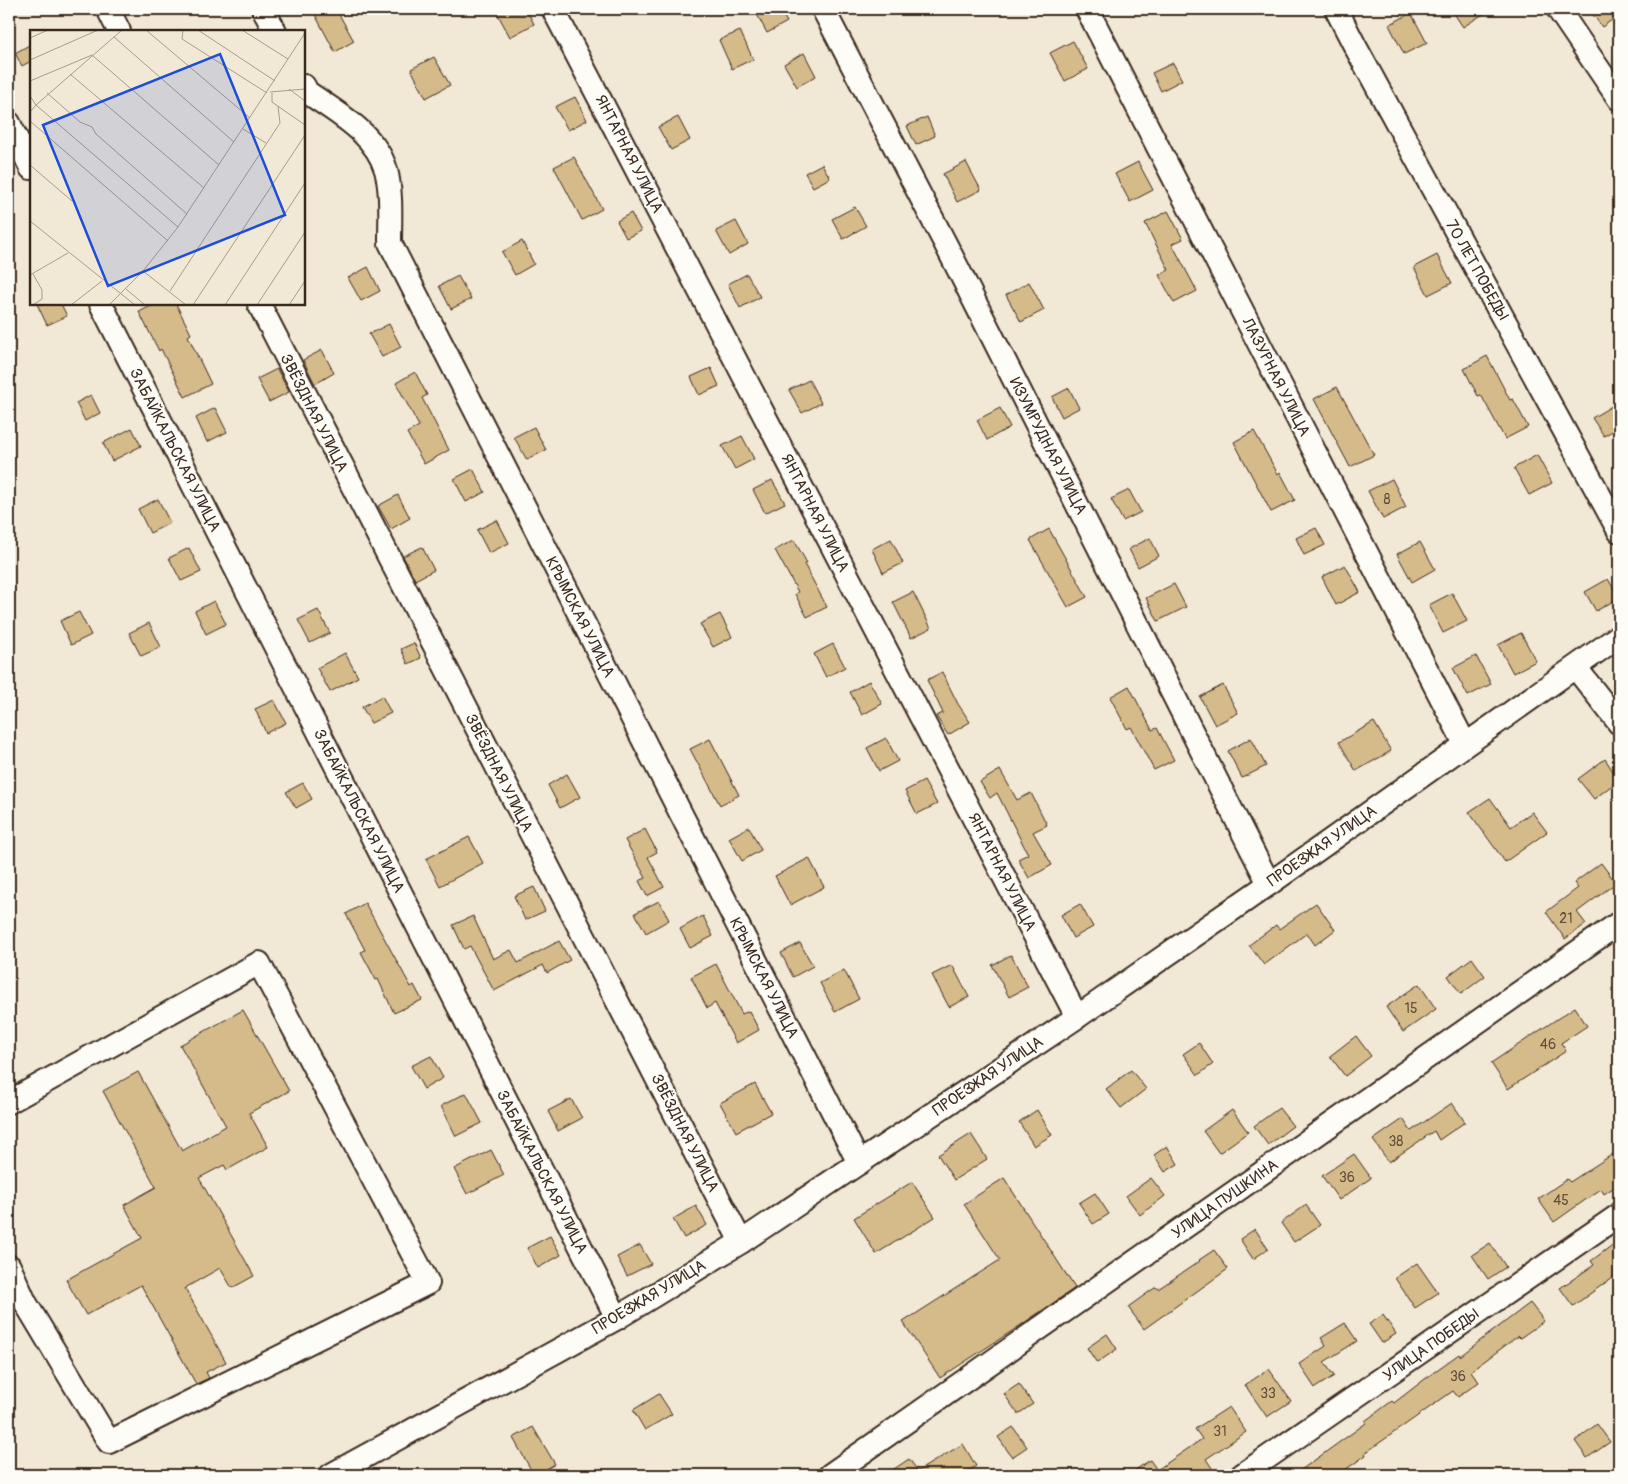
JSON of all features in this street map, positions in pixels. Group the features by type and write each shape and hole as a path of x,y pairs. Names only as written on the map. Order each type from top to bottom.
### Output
{"street":[{"path":"108,9 118,30"},
{"path":"263,9 274,30"},
{"name":"ЯНТАРНАЯ УЛИЦА","path":"554,9 1077,1017"},
{"name":"ИЗУМРУДНАЯ УЛИЦА","path":"823,9 946,245 1269,884"},
{"name":"ЛАЗУРНАЯ УЛИЦА","path":"1087,9 1465,744"},
{"name":"70 ЛЕТ ПОБЕДЫ","path":"1336,9 1619,531"},
{"path":"1558,9 1619,99"},
{"name":"КРЫМСКАЯ УЛИЦА","path":"305,88 307,92 354,125 373,146 385,168 390,194 390,243 859,1163"},
{"path":"9,123 30,166"},
{"name":"ЗАБАЙКАЛЬСКАЯ УЛИЦА","path":"101,305 617,1318"},
{"name":"ЗВЁЗДНАЯ УЛИЦА","path":"260,305 741,1242"},
{"name":"ПРОЕЗЖАЯ УЛИЦА","path":"331,1475 617,1318 741,1242 1077,1017 1269,884 1619,636"},
{"path":"1576,668 1619,723"},
{"name":"УЛИЦА ПУШКИНА","path":"830,1475 1619,923"},
{"path":"9,1102 259,963 428,1283 109,1442 17,1303 9,1266"},
{"name":"УЛИЦА ПОБЕДЫ","path":"1242,1475 1619,1215"}],"building":[{"path":"312,9 336,9 354,41 335,52"},
{"path":"495,9 526,9 534,24 510,37"},
{"path":"754,9 779,9 787,22 767,33"},
{"path":"1451,9 1491,9 1463,27"},
{"path":"1589,9 1619,9 1619,15 1602,27"},
{"path":"1411,13 1427,43 1404,54 1389,25"},
{"path":"740,31 753,59 732,69 719,40"},
{"path":"1073,41 1088,69 1065,81 1050,53"},
{"path":"30,45 30,62 22,66 15,53"},
{"path":"804,53 816,76 797,87 784,64"},
{"path":"434,57 450,85 426,98 411,69"},
{"path":"1173,63 1182,80 1161,91 1152,73"},
{"path":"575,97 587,120 568,130 555,107"},
{"path":"678,117 690,140 671,150 658,127"},
{"path":"927,117 935,136 916,145 907,126"},
{"path":"574,157 602,209 582,220 554,167"},
{"path":"966,162 981,190 957,202 943,174"},
{"path":"1138,162 1153,190 1130,202 1115,174"},
{"path":"822,164 830,178 813,187 805,173"},
{"path":"855,207 866,226 843,239 832,219"},
{"path":"1168,211 1183,239 1172,244 1197,291 1174,303 1159,275 1169,270 1145,223"},
{"path":"631,213 641,231 626,238 617,221"},
{"path":"736,221 748,244 729,255 716,231"},
{"path":"522,241 534,264 515,275 502,252"},
{"path":"1437,255 1452,283 1428,295 1414,267"},
{"path":"368,267 380,291 361,301 348,278"},
{"path":"747,274 760,297 740,308 728,284"},
{"path":"458,276 471,299 451,309 439,286"},
{"path":"1029,282 1044,310 1021,322 1006,295"},
{"path":"37,305 62,305 67,316 47,325"},
{"path":"153,305 176,305 191,334 188,336 211,384 185,397 161,349 159,351 139,312"},
{"path":"389,324 401,347 382,357 369,334"},
{"path":"322,350 334,373 315,384 303,360"},
{"path":"1487,356 1510,400 1513,399 1528,427 1505,439 1481,395 1478,396 1464,369"},
{"path":"711,368 719,386 699,395 691,377"},
{"path":"277,369 289,392 269,402 257,379"},
{"path":"415,372 427,395 422,398 449,450 424,464 407,433 419,426 396,383"},
{"path":"809,380 821,403 802,413 789,390"},
{"path":"1337,387 1374,455 1350,467 1314,399"},
{"path":"1069,388 1079,408 1062,417 1052,397"},
{"path":"91,395 100,413 85,421 76,403"},
{"path":"1615,404 1619,412 1619,427 1604,436 1592,418"},
{"path":"215,408 227,432 207,442 196,418"},
{"path":"1000,408 1010,427 987,440 977,420"},
{"path":"534,427 546,450 527,460 514,437"},
{"path":"132,428 141,446 112,461 103,443"},
{"path":"1254,431 1295,500 1271,512 1234,442"},
{"path":"742,436 754,459 735,469 722,446"},
{"path":"1537,455 1552,483 1529,495 1514,468"},
{"path":"473,469 485,492 466,502 454,479"},
{"path":"1392,479 1406,507 1383,519 1368,491"},
{"path":"772,480 785,503 765,513 753,490"},
{"path":"1129,490 1141,512 1123,521 1111,499"},
{"path":"398,495 410,518 391,529 378,506"},
{"path":"158,499 170,523 150,533 138,509"},
{"path":"497,520 509,543 489,553 477,530"},
{"path":"1316,528 1325,545 1304,555 1296,538"},
{"path":"1049,529 1087,597 1068,607 1030,540"},
{"path":"1150,538 1159,556 1138,567 1129,549"},
{"path":"891,539 903,563 883,573 872,549"},
{"path":"794,540 807,563 804,564 827,607 807,617 795,594 798,592 775,550"},
{"path":"1420,542 1435,569 1412,582 1397,554"},
{"path":"422,547 434,570 415,580 403,556"},
{"path":"189,548 201,572 181,581 169,558"},
{"path":"1345,565 1360,592 1336,605 1322,577"},
{"path":"1608,579 1619,598 1596,611 1585,592"},
{"path":"1174,584 1186,607 1158,621 1146,598"},
{"path":"913,592 931,628 911,638 893,602"},
{"path":"1452,593 1467,621 1443,633 1429,605"},
{"path":"214,601 226,624 206,634 195,611"},
{"path":"318,610 330,633 310,643 298,620"},
{"path":"79,612 91,635 71,645 60,621"},
{"path":"720,614 732,637 713,647 700,624"},
{"path":"149,623 161,647 141,656 129,633"},
{"path":"1521,633 1536,661 1513,673 1498,645"},
{"path":"414,643 421,658 408,664 401,649"},
{"path":"833,644 845,667 826,677 814,654"},
{"path":"345,653 358,677 330,692 317,668"},
{"path":"1476,656 1491,684 1468,696 1453,668"},
{"path":"942,672 958,704 970,722 948,735 936,716 943,713 927,680"},
{"path":"869,681 882,704 862,715 850,692"},
{"path":"1223,685 1238,713 1215,725 1200,697"},
{"path":"1129,686 1152,730 1157,728 1174,760 1154,770 1131,727 1127,729 1110,697"},
{"path":"382,696 391,713 371,723 362,707"},
{"path":"274,700 286,723 266,733 255,709"},
{"path":"1374,722 1391,751 1356,771 1339,742"},
{"path":"886,738 898,761 879,771 867,748"},
{"path":"1251,738 1266,766 1242,778 1228,751"},
{"path":"710,739 739,795 720,805 690,749"},
{"path":"1605,759 1619,780 1594,799 1578,779"},
{"path":"1000,770 1017,800 1031,793 1047,825 1033,832 1052,865 1029,878 1018,859 1028,854 997,793 990,798 980,782"},
{"path":"567,774 580,797 560,808 548,785"},
{"path":"924,781 937,804 917,814 905,791"},
{"path":"303,783 312,799 296,808 286,792"},
{"path":"1490,798 1511,827 1532,812 1547,832 1505,862 1469,812"},
{"path":"749,827 761,850 742,861 729,838"},
{"path":"645,829 657,852 648,857 664,887 647,896 639,881 646,878 625,840"},
{"path":"469,837 483,863 440,886 426,859"},
{"path":"809,858 824,887 790,905 775,876"},
{"path":"1601,863 1616,883 1577,912 1586,924 1565,939 1546,912 1578,888 1574,883"},
{"path":"534,887 545,911 525,920 514,896"},
{"path":"659,901 669,920 646,933 635,913"},
{"path":"365,903 411,987 414,985 422,1000 394,1013 378,979 376,980 361,952 365,950 346,914"},
{"path":"1316,903 1335,930 1315,945 1307,933 1264,965 1249,945 1276,925 1279,929"},
{"path":"1080,904 1093,927 1073,938 1061,915"},
{"path":"473,916 493,959 511,950 518,963 559,941 570,960 547,973 543,965 494,991 470,946 464,949 453,925"},
{"path":"703,916 713,936 690,948 680,929"},
{"path":"800,943 813,966 793,977 781,953"},
{"path":"1011,955 1028,987 1009,997 992,965"},
{"path":"1472,958 1485,976 1461,994 1448,976"},
{"path":"716,964 742,1014 749,1011 759,1030 736,1043 715,1003 707,1008 691,977"},
{"path":"952,965 969,997 949,1007 932,975"},
{"path":"844,970 859,999 835,1012 820,983"},
{"path":"1419,984 1436,1009 1403,1032 1386,1007"},
{"path":"1575,1007 1587,1026 1561,1043 1566,1051 1508,1089 1491,1063"},
{"path":"243,1010 289,1091 249,1113 268,1147 227,1170 224,1165 199,1178 254,1276 232,1288 220,1268 185,1288 226,1362 206,1372 209,1378 196,1384 141,1285 86,1315 66,1280 142,1238 124,1205 156,1187 103,1091 138,1072 182,1151 226,1126 180,1045"},
{"path":"1356,1036 1371,1056 1345,1076 1330,1056"},
{"path":"1199,1043 1213,1064 1198,1075 1183,1054"},
{"path":"431,1056 443,1078 424,1089 411,1066"},
{"path":"1131,1070 1146,1089 1121,1108 1106,1089"},
{"path":"755,1084 771,1113 736,1132 720,1103"},
{"path":"466,1093 482,1123 456,1136 441,1106"},
{"path":"571,1099 582,1118 558,1131 548,1111"},
{"path":"1452,1103 1465,1122 1439,1140 1434,1131 1389,1162 1373,1140 1403,1119 1411,1131"},
{"path":"1279,1108 1293,1126 1268,1145 1254,1126"},
{"path":"1037,1110 1052,1135 1034,1146 1019,1122"},
{"path":"1232,1110 1248,1132 1219,1153 1203,1131"},
{"path":"971,1134 987,1159 954,1180 938,1155"},
{"path":"1167,1146 1178,1164 1165,1172 1154,1155"},
{"path":"491,1150 504,1175 467,1194 454,1169"},
{"path":"1619,1150 1619,1184 1604,1194 1601,1189 1554,1222 1538,1199 1567,1179 1570,1182"},
{"path":"1354,1154 1371,1178 1339,1200 1322,1176"},
{"path":"1004,1178 1075,1288 940,1378 903,1322 1000,1260 964,1204"},
{"path":"1151,1178 1165,1196 1140,1215 1126,1196"},
{"path":"912,1182 935,1217 876,1254 854,1218"},
{"path":"1095,1193 1109,1214 1093,1224 1079,1203"},
{"path":"1306,1205 1320,1225 1294,1242 1281,1223"},
{"path":"696,1206 707,1225 684,1238 673,1219"},
{"path":"1255,1229 1268,1249 1253,1259 1240,1239"},
{"path":"550,1236 561,1255 538,1268 527,1248"},
{"path":"1619,1240 1619,1273 1573,1306 1560,1288 1594,1265 1591,1261"},
{"path":"1490,1243 1506,1267 1488,1279 1472,1255"},
{"path":"640,1245 651,1264 627,1276 617,1257"},
{"path":"1214,1250 1228,1269 1144,1329 1128,1307 1156,1287 1158,1289"},
{"path":"1417,1263 1438,1293 1415,1308 1395,1278"},
{"path":"1530,1303 1544,1321 1520,1338 1518,1336 1471,1371 1479,1382 1458,1397 1453,1391 1365,1453 1366,1455 1338,1475 1294,1475 1366,1423 1365,1421 1392,1401 1394,1403"},
{"path":"1383,1315 1396,1334 1382,1343 1369,1324"},
{"path":"1345,1323 1357,1341 1324,1362 1334,1376 1315,1388 1299,1364 1326,1346 1321,1338"},
{"path":"1107,1334 1117,1349 1097,1363 1087,1348"},
{"path":"1269,1369 1291,1401 1267,1417 1245,1385"},
{"path":"1019,1384 1033,1404 1018,1414 1004,1394"},
{"path":"659,1394 672,1414 645,1430 633,1410"},
{"path":"1229,1407 1246,1432 1206,1459 1214,1471 1207,1475 1128,1475 1150,1460 1157,1470 1202,1439 1195,1429"},
{"path":"1597,1424 1610,1442 1587,1458 1575,1441"},
{"path":"533,1427 555,1464 536,1475 534,1475 513,1438"},
{"path":"1013,1427 1027,1447 1012,1457 998,1437"},
{"path":"963,1444 976,1466 962,1475 885,1475 909,1459 918,1471"}]}
